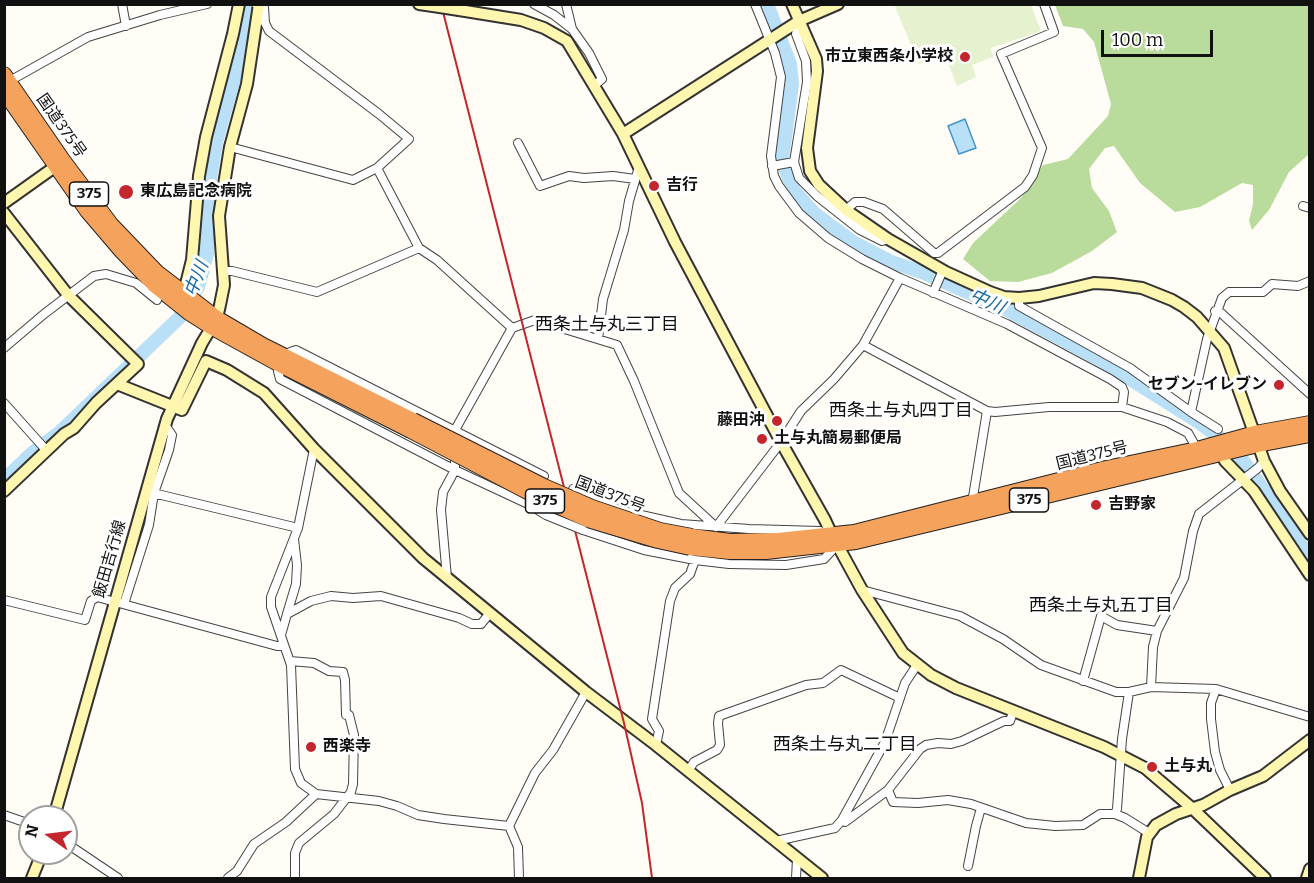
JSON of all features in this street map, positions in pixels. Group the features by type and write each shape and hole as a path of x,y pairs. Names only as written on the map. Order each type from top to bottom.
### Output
{"highway":[{"name":"国道375号","path":"6,83 111,224 193,308 283,361 411,425 535,496 588,520 647,538 692,548 730,552 766,552 834,540 854,532 1106,468 1200,448 1237,444 1310,423"},
{"name":"国道375号","path":"6,83 56,166 104,231 151,288 179,295"},
{"name":"国道375号","path":"1257,439 1310,435"},
{"name":"国道375号","path":"834,540 856,542 1222,454 1237,444"}],"street":[{"path":"122,4 126,26"},
{"path":"6,83 88,37 207,4"},
{"path":"179,295 185,288 192,260 199,176 206,137 239,4"},
{"path":"419,4 521,20 544,28 567,41 622,134 675,242 834,540 890,636 903,653 917,665 956,688 1122,756 1145,768 1193,809 1265,879"},
{"path":"534,4 554,15 572,29 590,53 602,79 595,85"},
{"path":"566,4 572,29"},
{"path":"755,4 775,53 780,77 780,97 771,156 774,176 784,194 800,213 828,238 862,259 1007,324 1110,379 1122,387 1124,392 1122,407"},
{"path":"792,4 816,59 817,71 807,148 810,171 819,185 846,210 942,272 1004,297 1039,296 1094,284 1129,286 1142,288 1172,300 1197,317 1224,348 1257,439 1261,464 1310,534"},
{"path":"622,134 799,21 838,4"},
{"path":"846,210 855,202 864,202 883,209 934,253 938,253 1025,187 1033,175 1042,148 1001,54 1054,32 1044,4"},
{"path":"230,147 353,180 377,168 409,139 269,31 265,23 264,6 258,5"},
{"name":"飯田吉行線","path":"58,805 119,603 150,492 165,425 172,406 214,322 224,285 219,216 230,147 248,84 258,5"},
{"path":"799,21 796,34 806,61 807,82 793,162 799,177 817,196 860,230 882,241 888,238"},
{"path":"518,143 540,186 569,176 584,178 612,176 635,179"},
{"path":"773,165 793,162"},
{"path":"4,203 56,166"},
{"path":"598,339 603,299 624,230 639,167"},
{"path":"377,168 419,248 437,261 512,328"},
{"path":"4,213 68,295 138,364 96,403 74,428 45,449 4,491"},
{"path":"224,271 317,292 419,248"},
{"path":"933,292 942,272"},
{"path":"4,348 85,281 99,274 151,288 157,300"},
{"path":"716,527 781,442 801,411 834,379 863,345 900,278"},
{"path":"1191,412 1209,330 1222,298 1229,292 1263,292 1272,284 1298,286 1310,281"},
{"path":"1019,298 1019,306 1130,368 1218,429"},
{"path":"1215,311 1221,313 1310,394"},
{"path":"447,578 441,510 443,492 455,470 455,430 512,328 535,320 618,345 679,493 716,527"},
{"path":"863,345 987,411 1049,407 1122,407 1167,422 1188,433 1200,448"},
{"path":"530,505 544,476 296,350 290,352 283,361 278,371 280,379 546,515 611,540 675,556 692,548 690,574 675,588 670,601 652,719 659,731 656,746"},
{"path":"117,384 182,410 206,362 227,370 264,393 314,449 423,558 586,692 822,879"},
{"path":"4,403 45,449"},
{"path":"972,503 987,411"},
{"path":"314,449 298,528 271,597 271,608 290,661 295,769 301,783 316,794 379,801 418,815 509,826"},
{"path":"1222,454 1225,461 1244,478 1254,491 1310,574"},
{"path":"1151,687 1153,646 1157,631 1185,578 1192,531 1199,514 1261,464"},
{"path":"573,489 619,510 681,524 818,530 834,540"},
{"path":"150,492 298,528"},
{"path":"611,540 619,510"},
{"path":"675,556 681,524"},
{"path":"281,636 283,622 296,584 297,565 294,537"},
{"path":"862,590 960,616 1003,639 1041,665 1116,692 1129,692 1151,687 1216,689 1310,717"},
{"path":"287,614 311,601 331,596 353,598 381,596 459,618 472,624 481,624 490,613"},
{"path":"4,600 82,620 86,619 91,601 97,597 284,646"},
{"path":"1083,681 1101,616 1117,625 1157,631"},
{"path":"290,661 314,663 330,671 343,672 346,715 349,715 354,735 353,784 334,814 299,843 295,853 295,879"},
{"path":"776,841 835,828 842,820 885,742 906,683 917,665"},
{"path":"688,771 694,762 717,750 720,745 719,716 806,685 823,683 841,670 900,698"},
{"path":"1216,689 1211,703 1215,752 1220,770 1230,790"},
{"path":"519,879 518,848 509,826 535,772 553,750 586,692"},
{"path":"1115,814 1129,692"},
{"path":"842,820 845,822 888,789 920,749 926,745 962,741 1005,721 1010,721 1013,712"},
{"path":"1139,879 1149,833 1156,825 1263,776 1310,740"},
{"path":"888,789 893,802 918,803 948,800 1026,823 1055,826 1083,825 1100,814 1115,814 1149,833"},
{"path":"228,879 237,871 254,844 286,822 316,794"},
{"path":"968,866 981,808"},
{"path":"78,851 118,879"},
{"path":"796,879 797,859"},
{"path":"1307,879 1310,869"}],"green space":[{"path":"900,4 1031,5 1041,31 991,48 993,57 972,65 976,77 957,86 945,55 919,64 895,7"},
{"path":"1055,5 1309,5 1309,154 1289,172 1269,210 1252,230 1249,221 1253,204 1253,185 1242,183 1200,207 1175,212 1140,183 1114,146 1105,148 1089,169 1092,188 1109,211 1117,232 1092,251 1052,273 1018,282 990,281 963,259 973,243 1021,198 1043,165 1068,159 1108,116 1111,104 1094,42 1083,29 1063,26"}],"water":[{"path":"965,119 976,148 959,154 948,126"}],"waterway":[{"name":"中川","path":"4,480 31,454 60,432 180,317 198,287 207,254 210,220 208,191 216,142 246,35 251,4"},
{"name":"中川","path":"767,4 790,64 792,84 782,160 794,191 814,213 853,242 889,261 924,273 1004,308 1097,358 1197,421 1224,441 1244,462 1310,558"}],"railway":[{"path":"441,4 624,723 642,803 652,878"}],"place":[{"name":"市立東西条小学校","path":"965,57"},
{"name":"吉行","path":"654,186"},
{"name":"東広島記念病院","path":"126,192"},
{"name":"セブン-イレブン","path":"1279,385"},
{"name":"藤田沖","path":"777,421"},
{"name":"土与丸簡易郵便局","path":"762,439"},
{"name":"吉野家","path":"1096,505"},
{"name":"西楽寺","path":"311,747"},
{"name":"土与丸","path":"1152,767"}],"district":[{"name":"西条土与丸三丁目","path":"607,325"},
{"name":"西条土与丸四丁目","path":"901,411"},
{"name":"西条土与丸五丁目","path":"1101,606"},
{"name":"西条土与丸二丁目","path":"845,745"}]}
